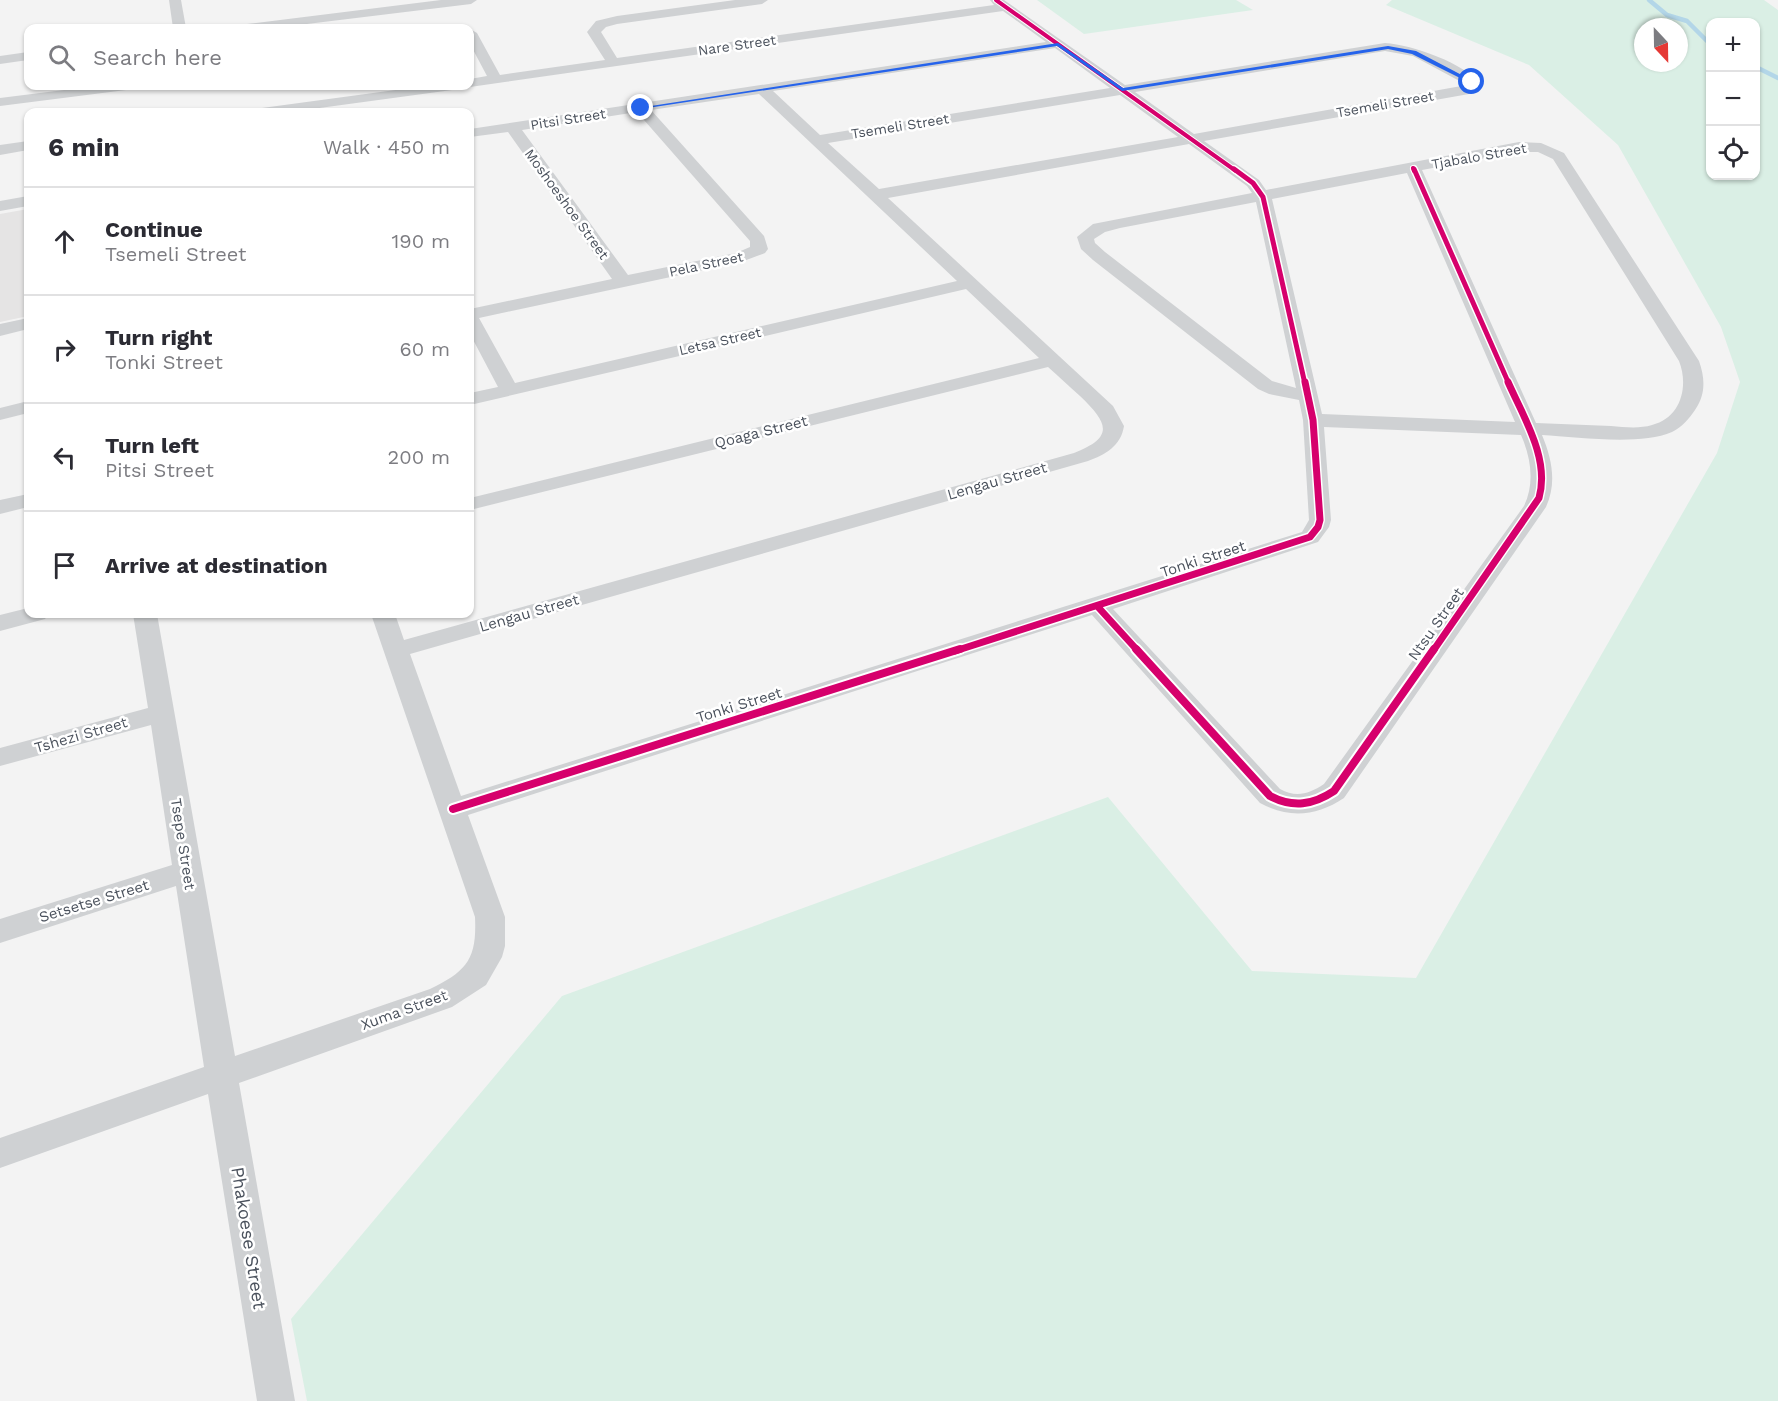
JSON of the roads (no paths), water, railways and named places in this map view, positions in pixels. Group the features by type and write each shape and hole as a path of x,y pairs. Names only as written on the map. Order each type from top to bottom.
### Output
{"street":[{"path":"175,0 179,24"},
{"path":"264,24 294,17 471,0"},
{"path":"613,62 594,32 601,24 762,0"},
{"path":"453,2 464,24"},
{"path":"1000,3 1253,183 1263,197"},
{"name":"Nare Street","path":"474,82 1000,3"},
{"path":"474,42 495,79"},
{"name":"Pitsi Street","path":"474,132 1058,44"},
{"name":"Tsemeli Street","path":"816,140 1388,47 1414,52 1470,80 1475,86 1469,90 875,195"},
{"path":"0,60 24,57"},
{"name":"Lengau Street","path":"396,650 1095,452 1111,438 1112,418 762,89"},
{"path":"0,102 94,90"},
{"path":"327,108 360,106 434,90"},
{"name":"Pela Street","path":"474,315 752,254 761,246 641,108"},
{"name":"Moshoeshoe Street","path":"512,127 622,281"},
{"path":"0,150 24,147"},
{"name":"Tjabalo Street","path":"1308,396 1276,390 1265,385 1100,256 1085,240 1087,234 1109,225 1523,147 1541,148 1557,154 1692,367 1695,387 1691,399 1678,417 1660,429 1632,433 1314,420"},
{"name":"Ntsu Street","path":"1098,607 1264,791 1281,802 1289,804 1316,802 1334,791 1535,507 1544,482 1540,462 1528,429 1413,168"},
{"name":"Tonki Street","path":"453,809 1098,607 1310,537 1318,527 1320,511 1314,420 1263,197"},
{"path":"0,206 24,202"},
{"name":"Letsa Street","path":"474,398 970,283"},
{"path":"474,323 509,389"},
{"path":"0,330 24,325"},
{"name":"Qoaga Street","path":"474,503 1052,360"},
{"path":"0,414 24,408"},
{"path":"0,507 24,502"},
{"path":"0,623 24,617"},
{"name":"Tsepe Street","path":"146,618 222,1075"},
{"name":"Xuma Street","path":"0,1153 441,998 466,985 478,973 490,952 492,931 490,917 384,618"},
{"name":"Tshezi Street","path":"0,758 162,713"},
{"name":"Setsetse Street","path":"0,930 188,871"},
{"name":"Phakoese Street","path":"222,1075 276,1401"}],"waterway":[{"path":"1649,0 1667,15 1687,21 1706,40"},
{"path":"1760,69 1778,78"}]}
